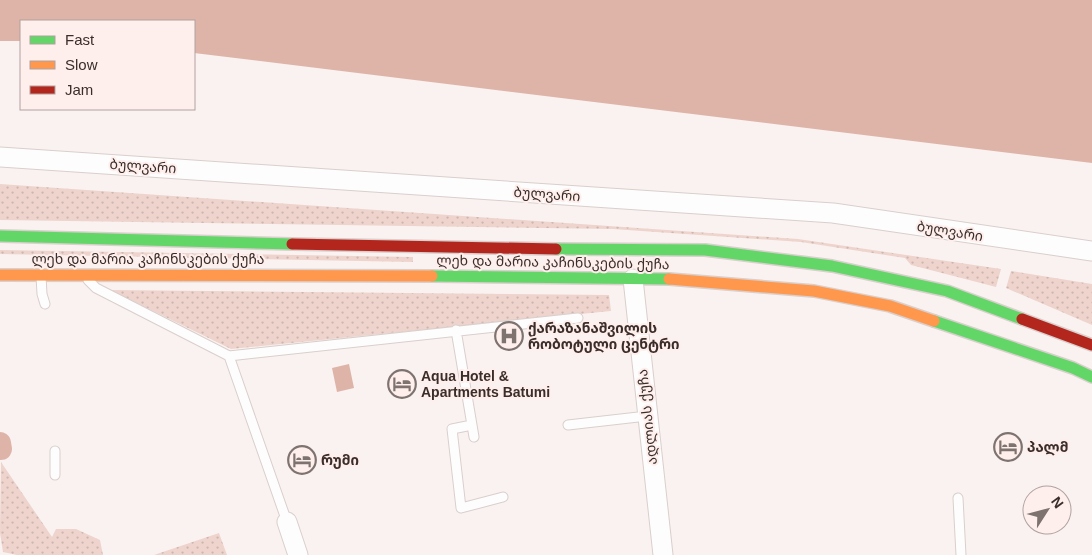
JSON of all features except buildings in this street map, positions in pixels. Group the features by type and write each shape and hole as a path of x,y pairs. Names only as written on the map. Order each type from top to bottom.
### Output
{"main road":[{"name":"ლეხ და მარია კაჩინსკების ქუჩა","path":"0,236 390,247 705,250 832,266 948,291 1092,345"},
{"name":"ლეხ და მარია კაჩინსკების ქუჩა","path":"0,275 682,279 814,291 890,306 1073,368 1092,377"}],"street":[{"name":"ბულვარი","path":"0,157 833,213 1092,251"},
{"name":"ადლიას ქუჩა","path":"633,279 663,555"},
{"path":"287,522 298,555"}],"lane":[{"path":"40,274 45,304"},
{"path":"83,274 96,288 229,356 578,318"},
{"path":"456,330 474,437"},
{"path":"229,356 287,522"},
{"path":"568,425 647,416"},
{"path":"472,425 452,429 461,508 503,497"},
{"path":"55,451 55,475"},
{"path":"958,498 961,555"}],"shaded area":[{"path":"0,0 1092,0 1092,163 195,53 195,20 20,20 20,41 0,41"},
{"path":"0,184 798,239 1001,269 996,287 911,265 905,258 801,242 613,229 0,220"},
{"path":"0,250 413,257 413,262 0,254"},
{"path":"1011,271 1092,284 1092,325 1006,288"},
{"path":"110,290 609,295 611,311 231,349"},
{"path":"349,364 354,388 337,392 332,368"},
{"path":"1,462 52,537 56,529 76,529 100,540 103,555 17,555 3,552 0,533"},
{"path":"219,533 227,555 154,555"}],"waterway":[{"path":"0,443 1,449"}],"traffic: fast":[{"path":"0,236 292,244"},
{"path":"556,249 705,250 832,266 947,291 1022,319"},
{"path":"432,276 669,279"},
{"path":"934,321 1073,368 1092,377"}],"traffic: slow":[{"path":"0,275 432,276"},
{"path":"669,279 814,291 890,306 934,321"}],"traffic: jam":[{"path":"292,244 556,249"},
{"path":"1022,319 1092,345"}],"place":[{"name":"ქარაზანაშვილის რობოტული ცენტრი","path":"509,336"},
{"name":"Aqua Hotel & Apartments Batumi","path":"402,384"},
{"name":"პალმ","path":"1008,447"},
{"name":"რუმი","path":"302,460"}]}
